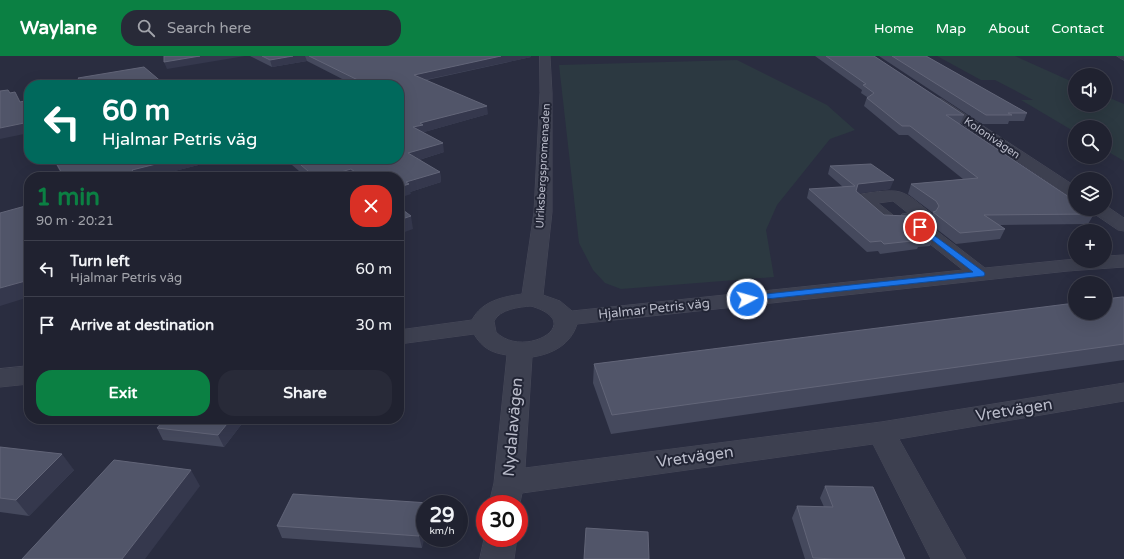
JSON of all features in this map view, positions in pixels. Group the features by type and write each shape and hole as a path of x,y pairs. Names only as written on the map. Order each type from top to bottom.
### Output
{"street":[{"name":"Ulriksbergspromenaden","path":"532,299 543,212 546,93 545,56"},
{"name":"Kolonivägen","path":"929,96 1068,188"},
{"path":"1109,216 1124,226"},
{"path":"908,218 981,274"},
{"name":"Hjalmar Petris väg","path":"566,318 1068,265 1124,261"},
{"path":"532,299 544,301 554,305 566,318 567,326 564,334 546,346 534,350 520,350 498,345 490,340 484,333 483,326 484,318 498,306 508,302 532,299"},
{"path":"404,336 483,326"},
{"name":"Nydalavägen","path":"507,493 520,350"},
{"path":"0,378 24,376"},
{"name":"Vretvägen","path":"507,493 1124,392"},
{"path":"880,432 949,559"},
{"path":"497,559 499,547"}],"shaded area":[{"path":"937,56 1015,56 1068,80 1068,112 1112,112 1112,99 1124,104 1124,161 1112,154 1112,120 1068,120 1068,128 1021,100 1033,100 995,80 981,80"},
{"path":"737,60 827,105 855,130 830,139 777,205 766,230 774,277 621,289 605,283 593,270 579,243 559,65"}],"building":[{"path":"164,56 200,56 164,62"},
{"path":"262,56 293,56 270,60"},
{"path":"309,56 501,56 414,75 487,106 420,123 423,125 413,127 443,143 408,153 440,172 406,182 409,184 404,186 404,172 355,172 351,169 341,172 309,172 300,164 404,164 404,80 358,80"},
{"path":"826,56 874,56 964,115 946,115 1068,196 1068,214 984,215 1005,229 960,233 933,212 936,211 939,206 936,201 911,184 978,178 910,126 902,126 867,98 874,93 863,85 866,84"},
{"path":"892,56 926,56 1027,113 1008,113 1012,115 986,115"},
{"path":"144,67 159,80 79,80 78,78"},
{"path":"8,90 10,93 15,92 20,102 24,101 24,123 0,128 0,91"},
{"path":"57,164 156,164 132,170 133,172 61,172"},
{"path":"871,164 894,180 858,184 856,191 884,215 907,216 934,236 918,237 921,240 884,244 881,241 870,242 809,189 855,186 830,166"},
{"path":"24,206 24,281 0,288 0,213"},
{"path":"404,211 411,216 404,218"},
{"path":"1124,297 1124,344 612,415 594,364 1068,304 1068,320 1112,320 1112,298"},
{"path":"161,424 227,424 218,435 157,428"},
{"path":"0,447 62,454 16,500 0,498"},
{"path":"114,460 191,470 122,559 22,559"},
{"path":"825,486 873,487 905,559 813,558 797,506 833,507"},
{"path":"293,494 416,502 416,536 277,526"},
{"path":"586,528 648,532 649,559 584,559"}],"route":[{"path":"747,299 981,274 920,227"}]}
